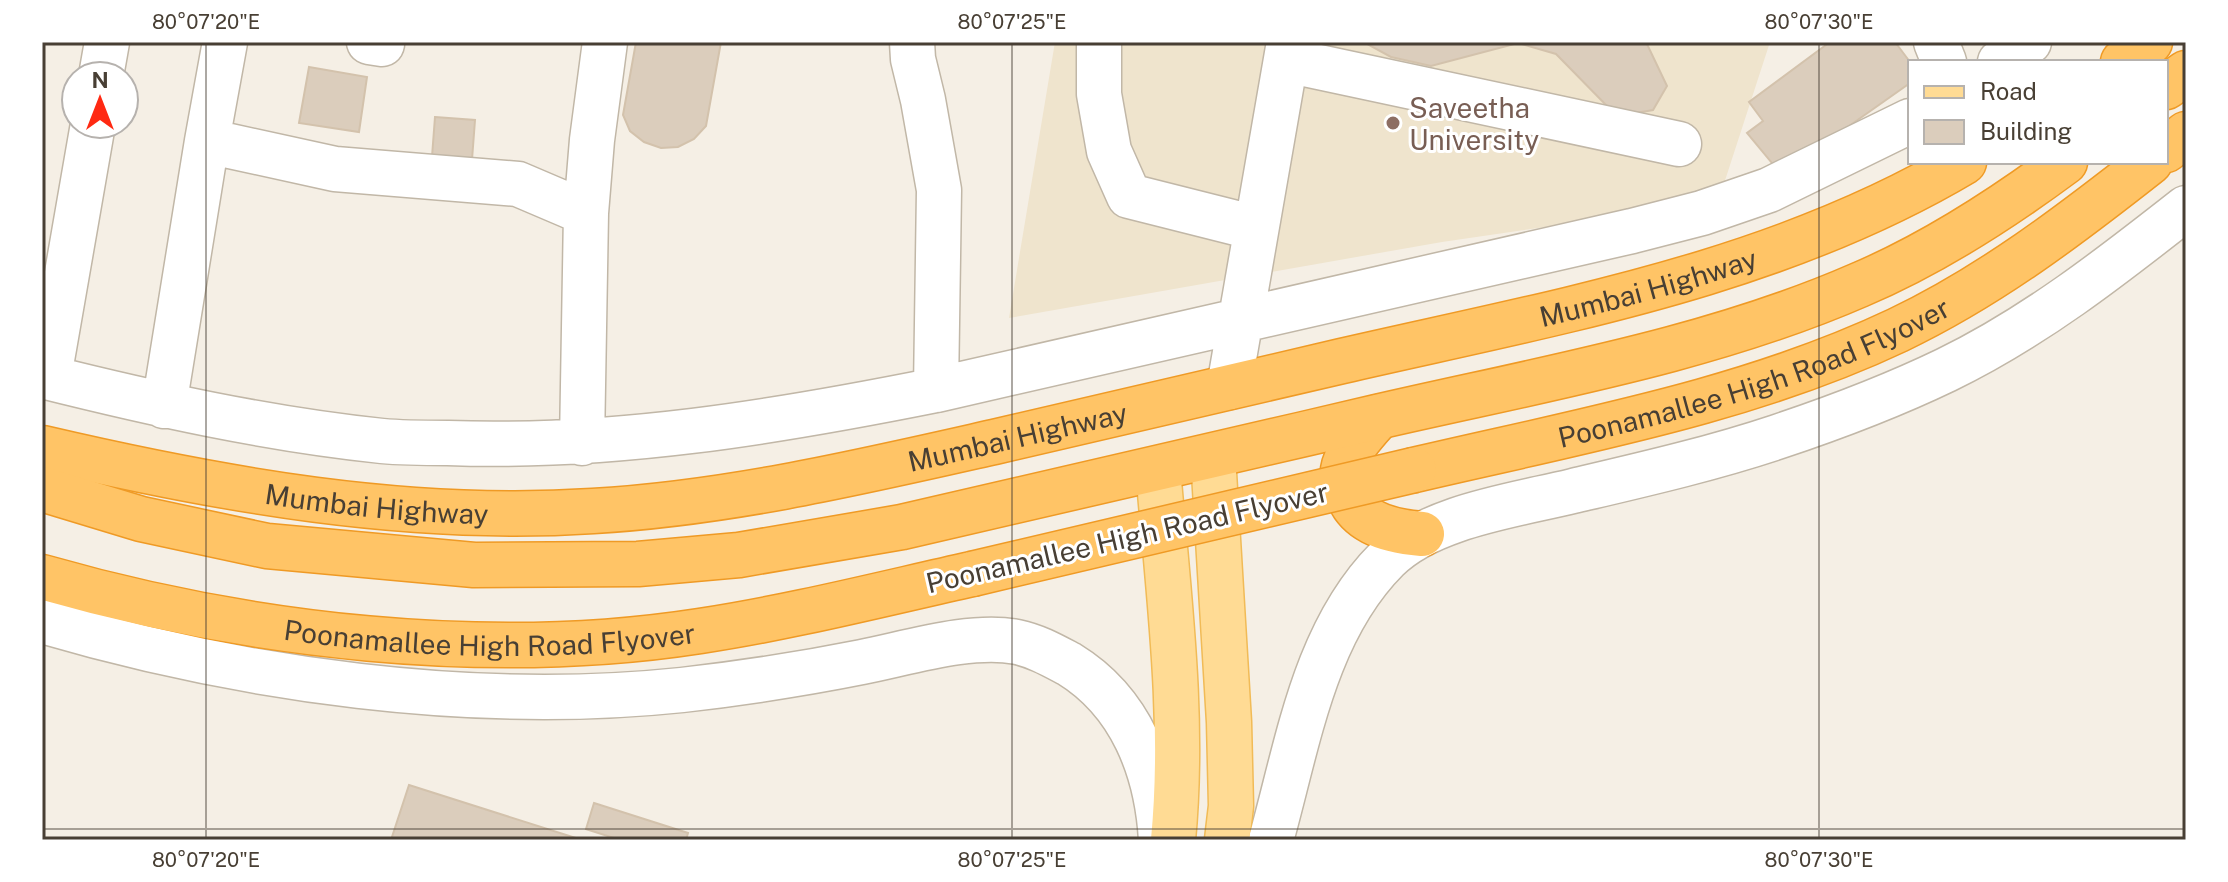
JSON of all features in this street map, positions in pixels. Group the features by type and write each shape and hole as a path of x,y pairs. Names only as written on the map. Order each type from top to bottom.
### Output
{"highway":[{"path":"2126,60 2150,42"},
{"path":"2168,86 2186,73"},
{"path":"2168,148 2186,134"},
{"name":"Mumbai Highway","path":"42,448 256,493 333,502 486,513 587,512 672,505 852,474 1650,291 1787,246 1916,190 1961,164"},
{"path":"42,489 141,519 267,546 415,561 560,566 653,563 739,555 824,542 1158,469 1662,350 1780,314 1860,285 1936,246 2062,164"},
{"name":"Poonamallee High Road Flyover","path":"42,577 137,602 234,621 416,642 602,642 700,631 972,574 1713,398 1804,368 1897,331 1977,288 2062,231 2147,164"},
{"path":"1378,417 1355,445 1343,470 1347,497 1364,519 1393,532 1422,534"}],"main road":[{"path":"1213,456 1229,722 1231,806 1227,840"},
{"path":"1158,469 1177,710 1178,769 1173,840"}],"street":[{"path":"164,406 225,42"},
{"path":"582,443 586,213 605,42"},
{"path":"912,42 939,190 936,390"},
{"path":"1099,42 1099,94 1109,151 1129,196 1256,228"},
{"path":"2003,60 2029,42"},
{"path":"1229,387 1287,51 1679,144"},
{"path":"90,140 45,376 164,406 277,427 384,441 493,445 582,443 678,433 845,408 936,390 1702,213 1769,190 1908,122"},
{"path":"207,141 335,169 518,184 586,213"},
{"path":"1271,840 1319,671 1339,625 1361,588 1389,556 1422,534 1473,516 1776,438 1947,370 2020,328 2114,264 2186,208"},
{"path":"42,621 201,662 381,687 487,695 590,695 678,690 770,679 953,644 992,640 1018,642 1057,657 1111,697 1130,723 1155,793 1161,840"}],"shaded area":[{"name":"Saveetha University","path":"1055,42 1770,42 1718,202 1442,242 1009,318"}],"building":[{"path":"636,42 721,42 706,126 694,139 678,147 661,148 644,142 630,131 623,115"},
{"path":"1367,42 1646,42 1667,86 1653,110 1636,113 1609,108 1556,54 1518,43 1431,66 1391,57"},
{"path":"1830,42 1895,42 1908,60 1908,84 1781,174 1747,133 1763,121 1749,102"},
{"path":"309,67 367,77 359,132 299,123"},
{"path":"435,117 475,120 471,173 431,170"},
{"path":"409,785 582,840 391,840"},
{"path":"594,803 688,833 686,840 620,840 586,829"}],"place":[{"name":"Saveetha University","path":"1393,123"}]}
